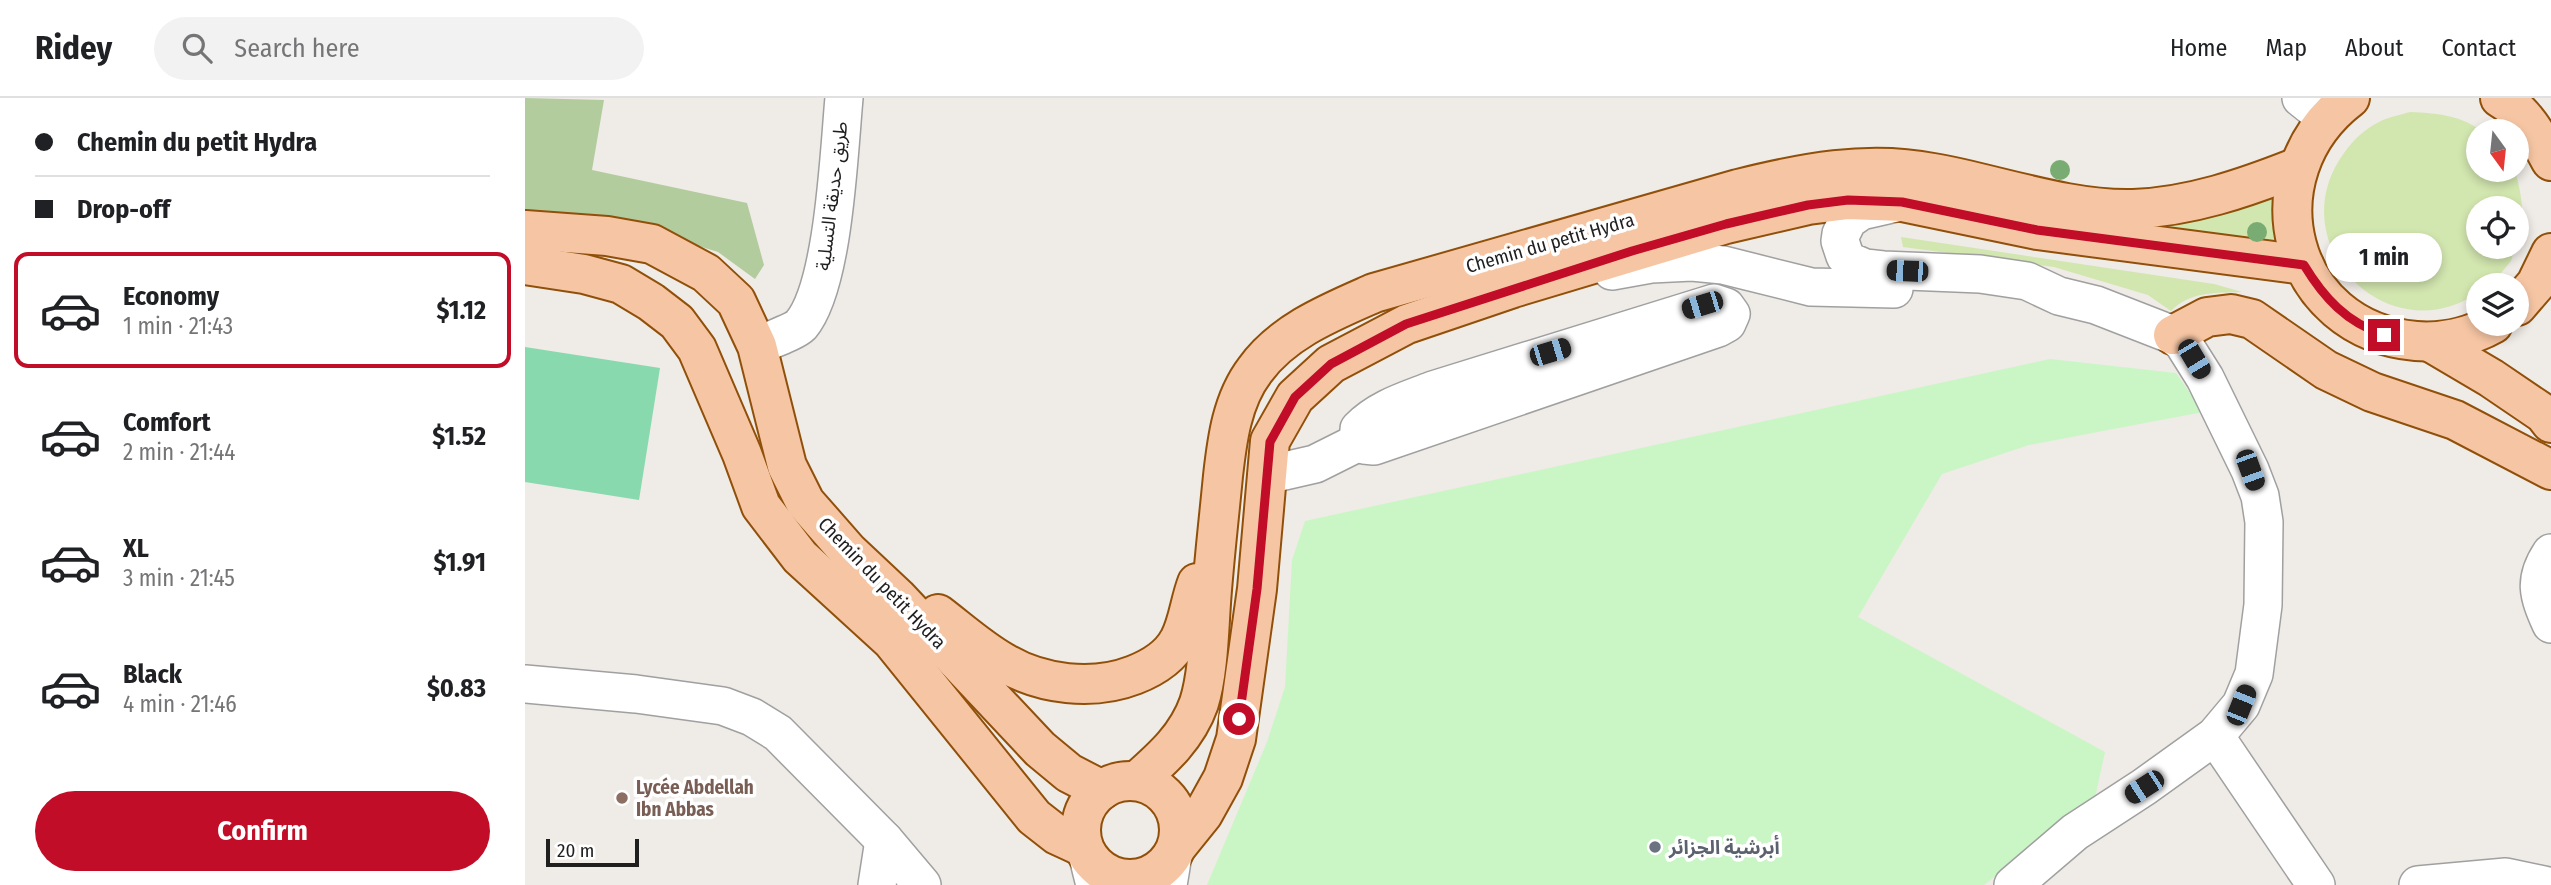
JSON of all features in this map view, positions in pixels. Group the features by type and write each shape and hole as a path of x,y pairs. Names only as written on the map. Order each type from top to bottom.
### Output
{"main road":[{"path":"2500,98 2509,103 2535,131 2551,161"},
{"path":"2325,105 2298,167 2291,200 2293,233 2304,265 2320,292 2342,314 2369,330 2399,340 2430,342 2466,335"},
{"name":"Chemin du petit Hydra","path":"525,230 607,236 652,244 706,273 736,301 757,346 787,466 805,502 848,551 897,597 1040,749 1069,772 1119,785 1174,748 1199,702 1208,647 1226,450 1237,401 1255,370 1277,346 1333,311 1374,293 1797,174 1881,168 1931,172 2058,200 2131,209 2217,196 2298,167"},
{"name":"Chemin du petit Hydra","path":"1173,862 1223,778 1236,739 1257,589 1270,442 1295,397 1331,364 1406,324 1632,251 1767,213 1848,200 1902,202 2037,230 2304,265"},
{"path":"2529,292 2548,263 2551,253"},
{"name":"Chemin du petit Hydra","path":"525,265 585,274 621,285 651,302 677,322 697,349 761,506 800,558 892,641 1034,817 1089,863"},
{"path":"2173,335 2207,317 2231,314 2252,319 2326,370 2372,392 2455,420 2551,470"},
{"path":"2430,342 2491,378 2544,414 2551,423"},
{"path":"897,597 924,604 1004,663 1053,681 1089,685 1122,680 1147,670 1168,656 1180,639 1197,584 1215,555"},
{"path":"1119,785 1157,788 1172,804 1179,824 1173,862 1148,877 1131,880 1114,877 1089,863 1080,831 1082,815 1090,801 1119,785"}],"street":[{"name":"طريق حديقة التسلية","path":"757,346 800,326 820,289 831,221 844,98"},
{"path":"1902,202 1861,211 1848,220 1840,241 1841,249 1851,262 1865,268 1883,270 1991,275 2027,281 2059,296 2096,305 2173,335 2183,343 2205,378 2260,496 2264,522 2263,604 2254,674 2241,705 2215,736 2075,832 2013,885"},
{"path":"1513,288 1651,264 1692,262 1723,265 1811,287 2059,296"},
{"path":"1714,303 1729,310 1730,319 1718,328 1374,446 1359,442 1360,429 1371,419 1393,406 1433,390 1702,305 1714,303"},
{"path":"1267,475 1315,464 1359,442"},
{"path":"2551,552 2541,568 2539,598 2551,624"},
{"path":"525,670 636,694"},
{"path":"525,684 636,694 723,706 752,717 778,733 884,840 922,885"},
{"path":"2215,736 2316,885"},
{"path":"877,885 884,840"},
{"path":"2419,885 2506,877 2544,885"}],"green space":[{"path":"525,98 604,100 592,170 747,203 764,265 755,279 718,252 673,238 525,224"},
{"path":"2410,112 2438,114 2466,122 2466,182 2518,182 2521,196 2466,196 2466,259 2512,259 2501,273 2466,273 2466,298 2443,308 2409,309 2378,299 2352,279 2334,252 2325,221 2327,187 2348,148 2360,135 2386,119"},
{"path":"2274,192 2278,254 2102,220"},
{"path":"1901,237 2214,284 2242,292 2195,296 2178,304 2171,311 2148,295 2054,267 1903,247"},
{"path":"525,347 660,368 639,500 525,482"},
{"path":"2050,359 2176,373 2203,412 2029,445 1942,474 1858,617 2105,752 2095,798 1984,885 1207,885 1267,742 1285,687 1292,560 1305,521"}],"place":[{"name":"Lycée Abdellah Ibn Abbas","path":"622,798"},
{"name":"أبرشية الجزائر","path":"1655,847"}],"route":[{"path":"1239,719 1257,589 1270,442 1295,397 1331,364 1406,324 1513,288 1767,213 1848,200 1902,202 2037,230 2304,265 2320,292 2342,314 2369,330 2384,335"}]}
